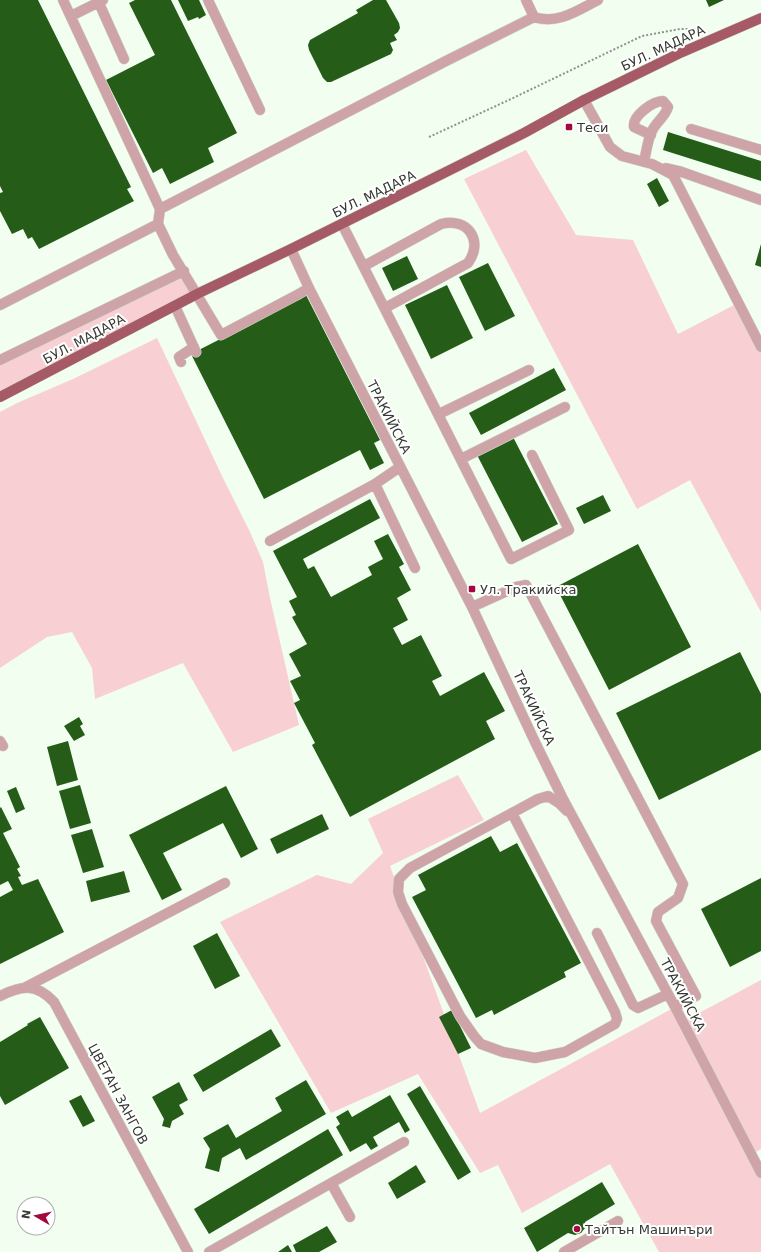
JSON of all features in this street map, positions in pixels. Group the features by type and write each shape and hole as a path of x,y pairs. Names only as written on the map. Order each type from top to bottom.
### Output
{"main road":[{"name":"БУЛ. МАДАРА","path":"0,397 197,294 342,224 524,133 584,100 678,54 761,18"}],"street":[{"path":"63,0 160,209 158,224 173,255 184,271 221,335 309,288"},
{"path":"208,0 260,110"},
{"path":"526,0 534,17"},
{"path":"160,209 534,17 552,20 565,17 598,0"},
{"path":"71,16 101,1 124,58"},
{"path":"584,100 610,147 622,156 679,171 761,200"},
{"path":"691,130 761,150"},
{"path":"648,163 651,134"},
{"path":"648,163 673,175 761,347"},
{"path":"364,266 441,224 455,222 461,224 472,233 475,241 475,249 473,256 468,263 385,308"},
{"path":"0,305 158,224"},
{"path":"342,224 512,559 569,530 532,455"},
{"name":"ТРАКИЙСКА","path":"291,249 309,288 472,607 535,742 574,819 758,1160 761,1173"},
{"path":"0,360 184,271"},
{"path":"174,306 195,350 179,357 181,362"},
{"path":"439,414 529,370"},
{"path":"461,459 565,407"},
{"path":"270,541 375,484 400,467"},
{"path":"375,484 415,568"},
{"path":"472,607 516,587 526,585 683,884 678,898 658,912 656,921 696,996 675,1007"},
{"path":"512,813 617,1019 615,1024 565,1052 534,1058 503,1052 481,1044 474,1036 460,1016 402,904 398,892 399,879 410,868 512,813 548,796 559,803 574,819"},
{"path":"0,996 14,989 26,987 225,883"},
{"path":"597,933 633,1005 638,1008 668,994"},
{"name":"ЦВЕТАН ЗАНГОВ","path":"26,987 36,988 47,994 54,1002 188,1252"},
{"path":"209,1252 404,1142"},
{"path":"331,1183 350,1217"},
{"path":"564,1252 618,1221"}],"path":[{"path":"428,137 642,36 680,29 696,29 714,38"}],"shaded area":[{"path":"526,150 576,235 633,240 678,334 738,303 761,347 761,612 690,480 637,509 464,179"},
{"path":"184,271 197,294 0,397 0,360"},
{"path":"157,338 263,562 299,725 233,752 183,663 95,699 92,668 72,632 47,637 0,668 0,412 73,379"},
{"path":"458,775 484,820 390,866 480,1113 675,1007 682,1022 761,980 761,1149 751,1155 761,1173 761,1252 659,1252 610,1164 522,1213 498,1165 480,1173 418,1074 331,1113 220,922 317,875 351,884 383,853 368,819"}],"building":[{"path":"0,0 38,0 131,187 127,189 134,201 39,249 32,237 28,239 23,229 12,234 0,211 0,193 3,192 0,186"},
{"path":"135,0 171,0 237,133 208,148 214,162 170,184 162,168 153,173 106,80 155,55 129,3"},
{"path":"178,0 199,0 206,15 199,19 198,17 188,21"},
{"path":"373,0 386,0 399,23 400,28 394,35 397,40 390,43 393,50 391,54 331,82 327,82 323,78 309,50 308,45 310,40 358,13 356,10"},
{"path":"706,0 724,0 709,7"},
{"path":"668,132 761,161 761,181 663,150"},
{"path":"657,178 669,201 659,207 647,184"},
{"path":"761,244 761,267 755,265"},
{"path":"407,256 418,279 393,291 382,268"},
{"path":"488,263 515,316 485,331 459,277"},
{"path":"447,285 473,338 431,359 405,305"},
{"path":"306,295 380,440 374,443 384,463 370,470 360,450 264,499 191,354"},
{"path":"554,368 566,390 481,435 469,413"},
{"path":"513,437 558,524 522,542 477,455"},
{"path":"603,495 611,511 584,524 576,508"},
{"path":"370,499 380,518 303,559 308,569 314,566 331,597 372,575 368,567 383,559 374,541 388,534 404,564 399,567 411,590 397,598 408,620 393,628 402,645 421,635 442,676 432,681 440,696 484,672 505,711 486,721 495,739 350,817 312,745 315,743 294,703 300,700 290,681 301,676 289,654 307,644 292,617 296,615 289,601 297,597 273,551"},
{"path":"638,544 691,647 609,690 556,587"},
{"path":"740,652 761,694 761,750 659,800 616,713"},
{"path":"79,717 83,724 80,726 85,735 74,741 64,726"},
{"path":"68,741 78,780 57,786 47,747"},
{"path":"80,785 91,823 70,829 59,791"},
{"path":"226,786 258,849 241,858 223,823 163,853 182,890 162,900 129,835"},
{"path":"16,787 25,809 16,813 7,791"},
{"path":"1,807 12,829 3,833 20,867 17,869 21,876 18,877 22,885 38,879 64,932 0,964 0,897 13,890 8,881 0,885"},
{"path":"322,814 329,829 277,854 270,839"},
{"path":"92,829 104,867 83,873 71,835"},
{"path":"491,836 500,852 517,843 581,963 564,972 566,977 494,1015 492,1010 476,1018 412,897 426,890 418,875"},
{"path":"124,871 130,892 91,902 86,881"},
{"path":"761,878 761,951 730,967 701,909"},
{"path":"217,933 240,976 215,989 193,946"},
{"path":"452,1010 471,1048 458,1054 439,1017"},
{"path":"40,1017 69,1068 5,1105 0,1096 0,1042"},
{"path":"271,1029 281,1046 203,1092 193,1075"},
{"path":"306,1080 326,1114 246,1160 240,1148 222,1158 219,1172 205,1168 210,1149 203,1138 228,1124 236,1138 282,1111 275,1098"},
{"path":"179,1082 188,1100 179,1105 184,1114 172,1121 170,1128 162,1126 164,1119 152,1097"},
{"path":"420,1086 471,1172 458,1180 407,1094"},
{"path":"81,1095 95,1121 83,1127 69,1101"},
{"path":"390,1095 410,1130 405,1133 399,1122 373,1137 378,1146 371,1150 366,1143 350,1152 336,1127 340,1124 336,1117 348,1110 352,1117"},
{"path":"328,1129 343,1155 209,1234 194,1209"},
{"path":"416,1165 426,1182 397,1199 388,1183"},
{"path":"602,1182 615,1204 585,1222 585,1228 581,1233 575,1235 568,1233 537,1252 524,1228"},
{"path":"327,1226 337,1242 319,1252 296,1252 293,1245"},
{"path":"288,1245 292,1252 278,1252"}],"place":[{"name":"Теси","path":"569,127"},
{"name":"Ул. Тракийска","path":"472,589"},
{"name":"Тайтън Машинъри","path":"577,1229"}]}
